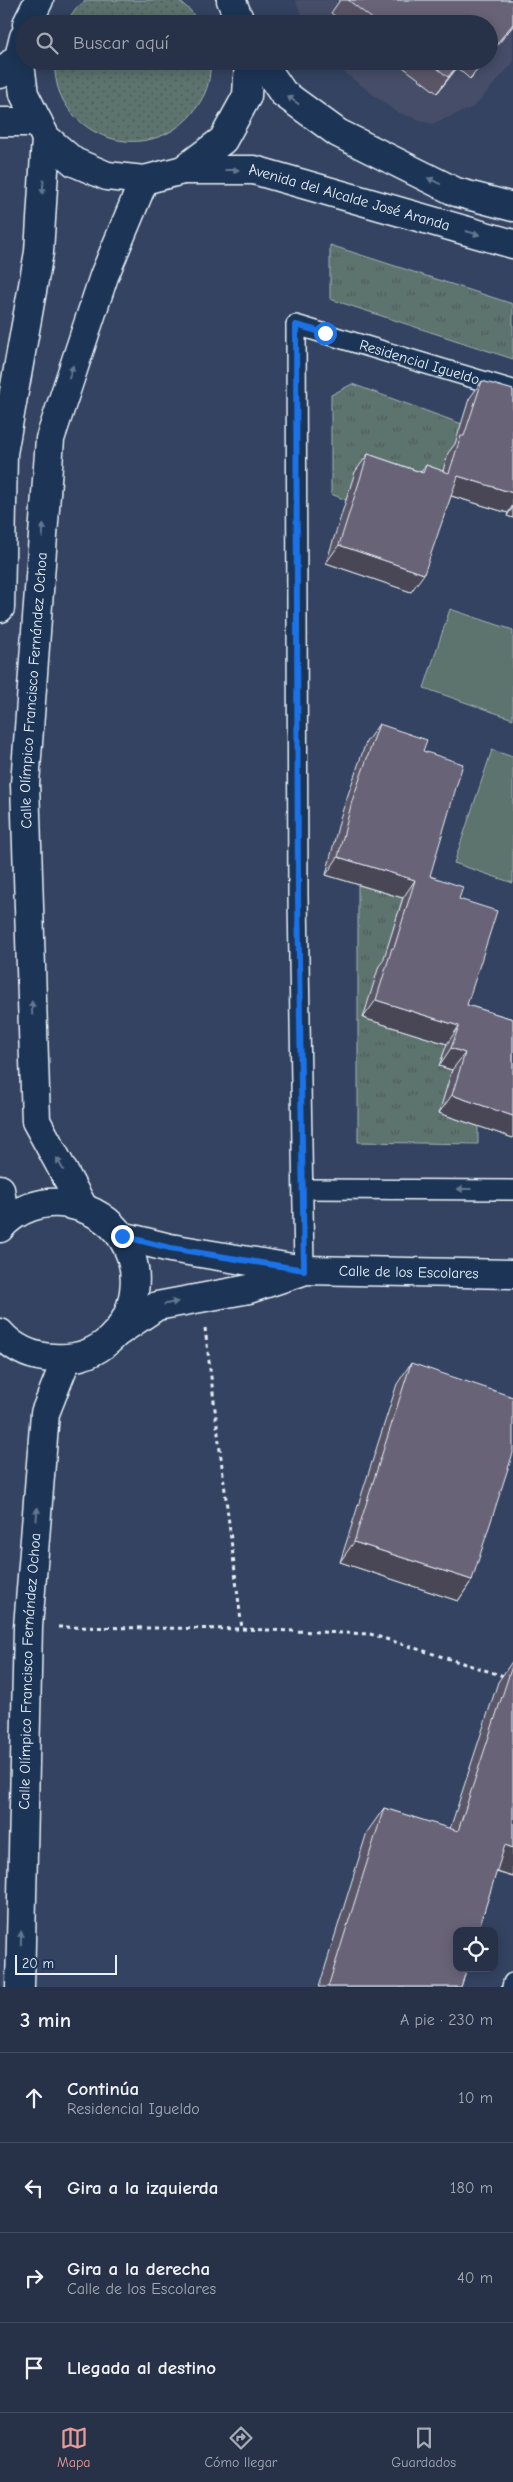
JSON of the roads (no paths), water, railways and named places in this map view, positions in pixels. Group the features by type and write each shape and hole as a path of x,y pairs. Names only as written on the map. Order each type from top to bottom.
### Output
{"street":[{"path":"32,15 40,0"},
{"path":"231,0 237,15"},
{"path":"11,53 15,66"},
{"path":"16,70 24,94 42,130 74,162 107,176 144,180 183,170 223,140 248,96 249,70"},
{"path":"267,70 283,93 338,133 456,192 513,207"},
{"path":"0,122 42,130"},
{"path":"0,608 3,453 39,252 42,130"},
{"name":"Avenida del Alcalde José Aranda","path":"183,170 254,170 513,244"},
{"name":"Calle Olímpico Francisco Fernández Ochoa","path":"83,1207 36,1121 25,784 50,438 101,284 144,180"},
{"path":"0,1190 3,1225"},
{"path":"0,1333 10,1344 36,1357 66,1360 92,1352 114,1335 127,1318 134,1298 135,1276 131,1255 122,1236 105,1218 83,1207 63,1202 42,1204 23,1210 3,1225"},
{"name":"Calle de los Escolares","path":"122,1236 170,1248 304,1270 513,1274"},
{"name":"Calle de los Escolares","path":"114,1335 157,1306 249,1289 304,1270"},
{"name":"Calle Olímpico Francisco Fernández Ochoa","path":"20,1987 28,1627 45,1414 66,1360"}],"lane":[{"name":"Residencial Igueldo","path":"304,1189 298,896 296,325 513,390"},
{"path":"304,1270 304,1189 513,1190"},
{"path":"512,1987 513,1982"}]}
